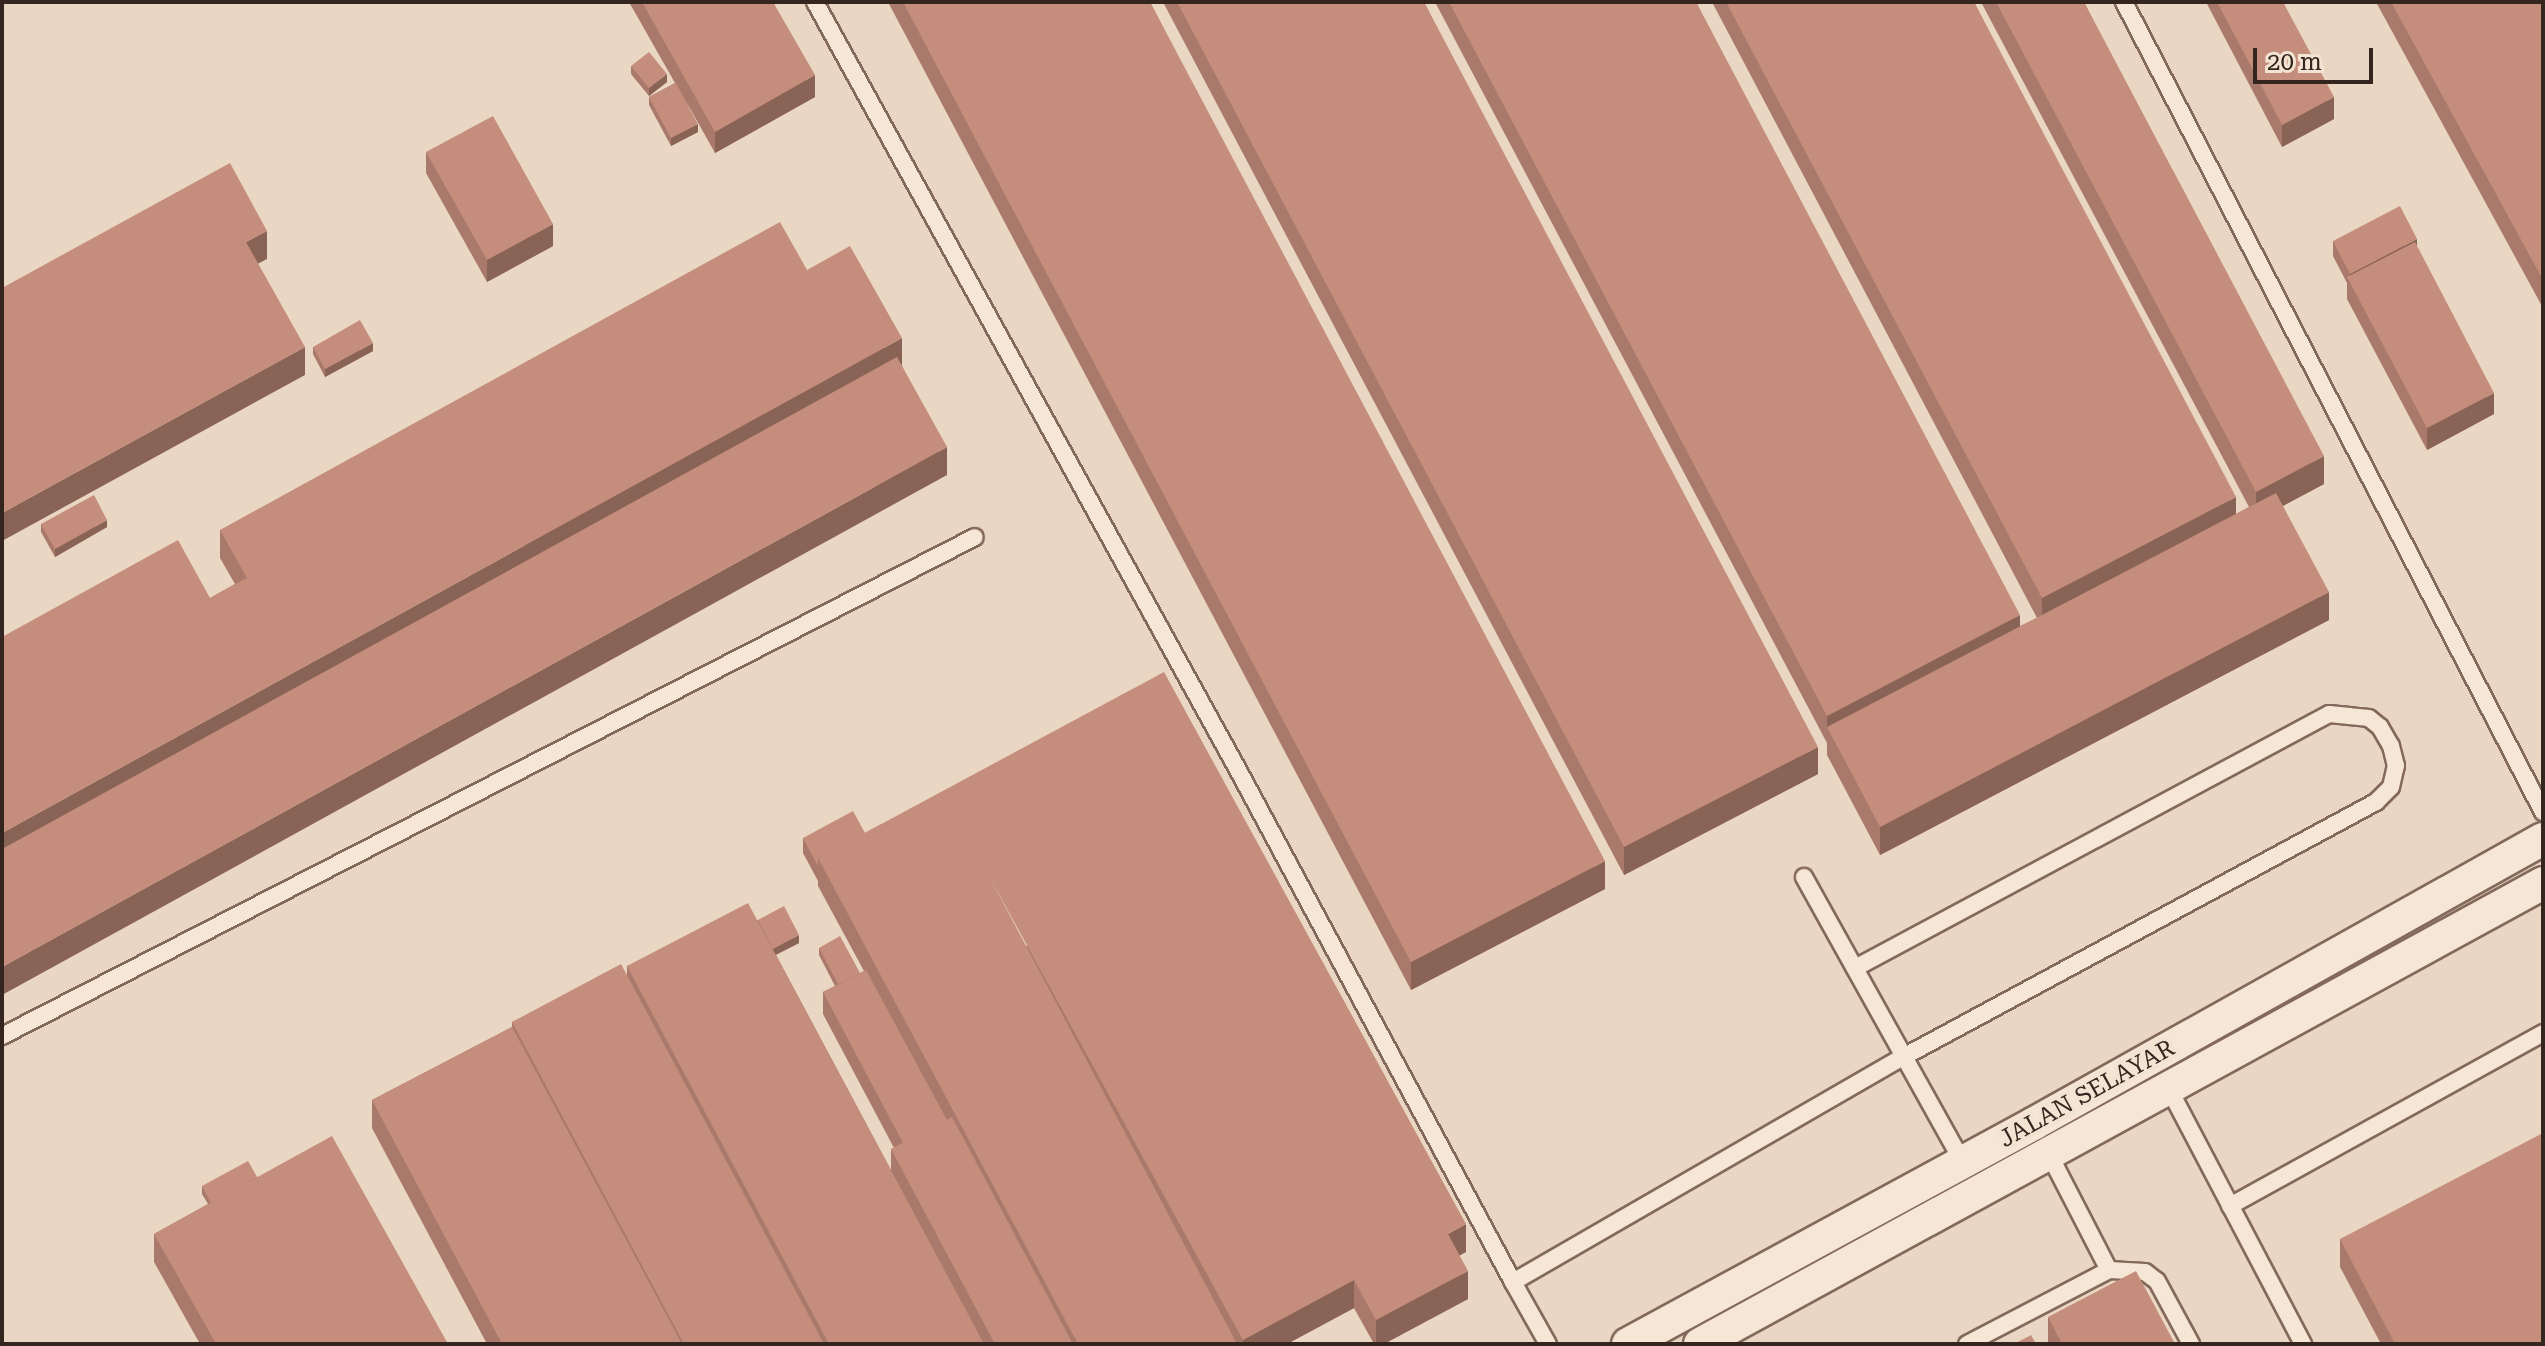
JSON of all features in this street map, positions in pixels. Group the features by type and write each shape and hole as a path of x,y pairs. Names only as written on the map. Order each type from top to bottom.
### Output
{"street":[{"name":"JALAN SELAYAR","path":"1700,1344 1978,1190 2040,1138 2153,1057 2543,839"},
{"name":"JALAN SELAYAR","path":"1628,1344 1963,1162 2040,1138 2168,1086 2543,883"}],"lane":[{"path":"815,2 1229,754 1548,1344"},
{"path":"2124,2 2543,812"},
{"path":"2,1036 975,537"},
{"path":"1513,1282 1905,1056 2376,802 2391,787 2396,766 2391,746 2380,727 2369,718 2329,714 2303,725 1855,968"},
{"path":"1804,877 1978,1190"},
{"path":"2230,1206 2543,1033"},
{"path":"2153,1057 2303,1344"},
{"path":"2040,1138 2109,1270"},
{"path":"1967,1344 2109,1270 2145,1272 2157,1281 2191,1344"}],"building":[{"path":"642,2 773,2 815,75 715,132"},
{"path":"903,2 1150,2 1605,861 1411,962"},
{"path":"1177,2 1424,2 1818,747 1624,847"},
{"path":"1449,2 1696,2 2020,615 1827,716"},
{"path":"1726,2 1974,2 2236,497 2042,598"},
{"path":"1996,2 2084,2 2324,456 2256,492"},
{"path":"2217,2 2283,2 2334,97 2282,125"},
{"path":"2391,2 2543,2 2543,280"},
{"path":"649,52 667,74 649,88 631,66"},
{"path":"676,83 698,124 671,138 649,97"},
{"path":"493,116 553,224 487,260 426,152"},
{"path":"230,163 267,231 246,242 305,347 2,513 2,288"},
{"path":"2400,206 2417,239 2350,274 2333,241"},
{"path":"780,222 807,270 850,246 902,338 2,833 2,637 178,540 210,598 247,578 220,530"},
{"path":"2415,242 2494,393 2427,428 2347,277"},
{"path":"360,320 373,343 325,369 313,347"},
{"path":"897,357 947,447 2,967 2,849"},
{"path":"2276,493 2329,592 1880,827 1827,727"},
{"path":"94,495 107,520 55,549 41,524"},
{"path":"1164,672 1466,1224 1448,1234 1468,1271 1376,1320 1354,1280 1243,1340 989,876 1237,1344 1078,1344 818,858"},
{"path":"853,811 865,833 818,858 818,866 803,838"},
{"path":"748,903 984,1344 829,1344 627,966"},
{"path":"784,906 799,935 773,949 758,920"},
{"path":"840,936 860,973 838,984 819,948"},
{"path":"621,964 824,1344 684,1344 512,1022"},
{"path":"866,970 947,1120 903,1143 823,992"},
{"path":"512,1027 682,1344 502,1344 372,1100"},
{"path":"952,1117 1073,1344 995,1344 891,1149"},
{"path":"2543,1133 2543,1344 2395,1344 2340,1239"},
{"path":"332,1136 448,1344 216,1344 154,1234"},
{"path":"248,1161 257,1177 211,1203 202,1186"},
{"path":"2136,1271 2175,1344 2062,1344 2048,1317"},
{"path":"2031,1335 2036,1344 2014,1344"}]}
